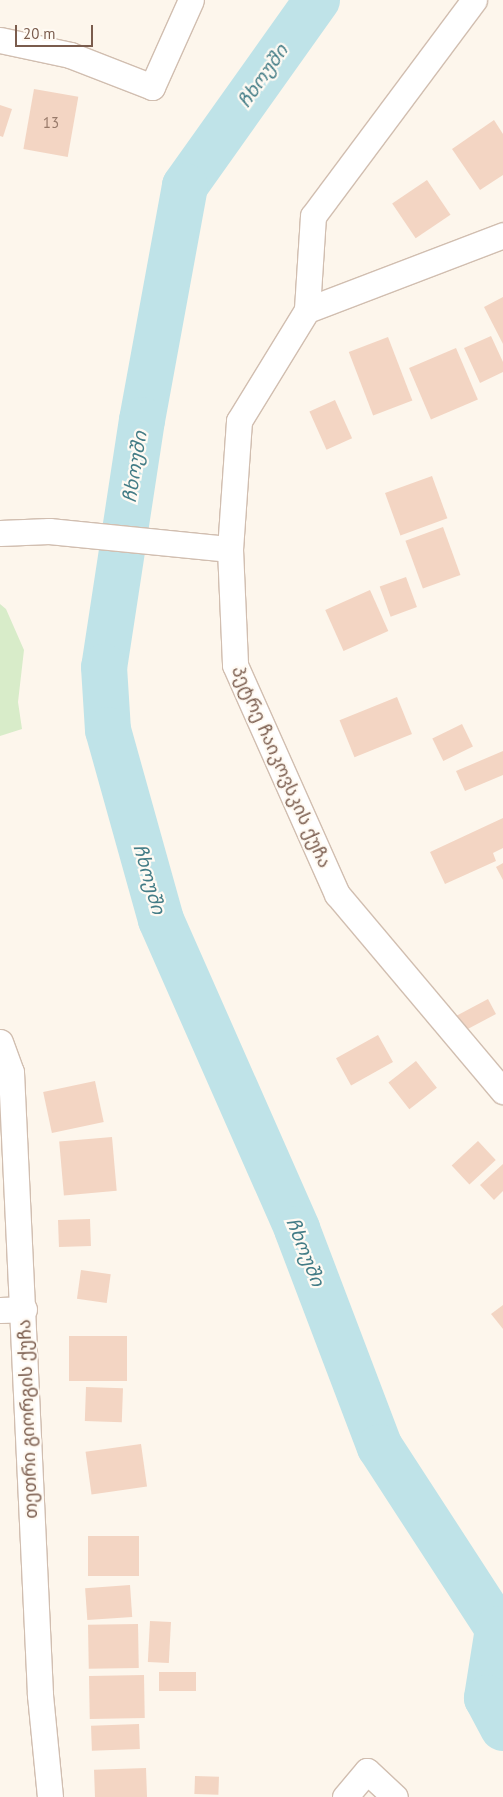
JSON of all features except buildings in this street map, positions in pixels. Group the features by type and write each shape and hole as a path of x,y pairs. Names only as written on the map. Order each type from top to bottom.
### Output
{"street":[{"path":"0,40 70,55 152,87 191,0"},
{"path":"474,0 313,216 307,310 503,236"},
{"name":"პეტრე ჩაიკოვსკის ქუჩა","path":"307,310 239,421 230,549 234,665 337,894 503,1091"},
{"path":"0,534 49,531 230,549"},
{"name":"თეთრი გიორგის ქუჩა","path":"0,1042 11,1072 12,1310 40,1695 50,1797"},
{"path":"345,1797 367,1771 395,1797"}],"green space":[{"path":"0,604 6,609 24,650 18,702 22,729 0,736"}],"waterway":[{"name":"ჩხოუში","path":"317,0 185,186 142,420 104,667 108,730 161,920 297,1229 380,1447 498,1629 487,1698 503,1728"}]}
